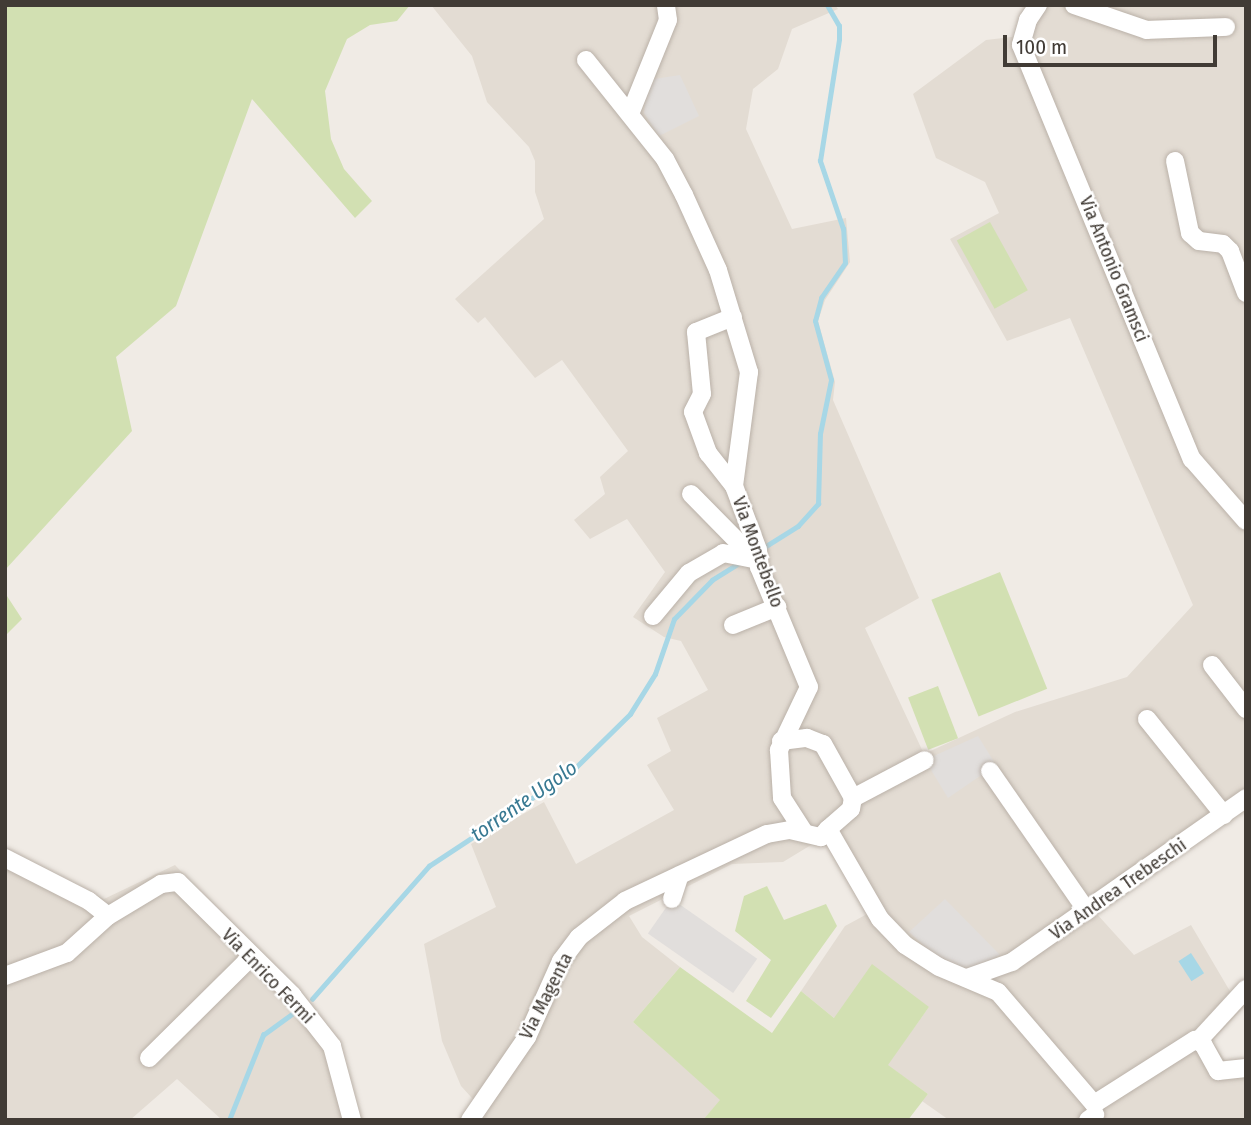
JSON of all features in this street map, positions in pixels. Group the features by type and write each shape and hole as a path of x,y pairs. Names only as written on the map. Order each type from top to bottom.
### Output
{"street":[{"path":"630,114 668,20 666,5"},
{"name":"Via Antonio Gramsci","path":"1038,5 1028,20 1021,45 1192,459 1246,521"},
{"path":"1074,5 1147,30 1226,27"},
{"name":"Via Montebello","path":"586,60 665,159 684,195 718,270 749,373 734,486 756,558 809,687 781,741 782,798 818,833 880,919 905,945 998,992"},
{"path":"1175,161 1190,233 1199,241 1223,244 1230,251 1246,293"},
{"path":"733,317 696,332 702,394 693,412 708,453 734,486"},
{"path":"691,494 756,558"},
{"path":"653,616 689,572 728,551 756,558"},
{"path":"733,625 777,607"},
{"path":"1212,665 1246,709"},
{"path":"1147,719 1224,816"},
{"path":"781,741 807,738 823,744 852,803"},
{"path":"818,833 852,803 925,760"},
{"path":"990,771 1087,911"},
{"name":"Via Andrea Trebeschi","path":"967,978 1012,962 1224,816 1246,798"},
{"name":"Via Magenta","path":"470,1120 541,1014 561,961 579,937 625,901 767,834 818,833"},
{"path":"5,858 89,901 108,916 66,953 5,975"},
{"path":"672,899 680,875"},
{"name":"Via Enrico Fermi","path":"108,916 161,884 178,883 292,995 332,1046 352,1120"},
{"path":"149,1058 251,957"},
{"path":"1012,962 998,992 1063,1065 1095,1111 1198,1041 1246,989"},
{"path":"1198,1041 1219,1071 1246,1068"}],"shaded area":[{"path":"431,5 835,5 838,9 792,29 778,69 753,89 746,129 792,229 846,218 850,262 825,300 818,321 835,382 833,400 919,598 865,628 924,754 1015,712 1127,677 1193,605 1070,318 1007,341 950,239 999,213 985,182 936,158 913,94 986,40 1021,36 1035,5 1246,5 1246,812 1235,796 1086,902 1134,955 1191,925 1234,998 1245,1006 1212,1041 1226,1062 1246,1063 1246,1120 949,1120 922,1101 928,1094 887,1065 929,1007 834,1018 801,991 845,926 869,913 832,842 823,847 811,845 783,862 732,864 629,916 642,937 680,967 633,1022 721,1100 703,1120 472,1120 481,1108 461,1086 442,1041 424,944 496,907 471,844 544,802 576,864 674,810 647,765 671,751 657,718 708,690 681,641 664,637 633,617 665,572 627,519 590,539 574,520 605,494 600,477 628,451 562,360 535,378 485,317 478,323 455,299 544,219 535,192 535,161 529,147 487,102 472,56"},
{"path":"680,75 699,116 659,136 644,113 646,99 654,79"},
{"path":"978,736 996,765 948,798 925,760"},
{"path":"5,849 104,899 175,865 297,993 359,1120 222,1120 177,1079 130,1120 5,1120"},
{"path":"672,899 757,959 733,993 648,933"},
{"path":"945,899 1000,955 968,970 940,960 909,932"}],"green space":[{"path":"5,5 410,5 397,21 370,25 347,39 325,91 331,139 344,169 372,201 355,218 252,99 176,306 116,357 132,431 5,570"},
{"path":"990,222 1028,290 995,309 957,240"},
{"path":"1000,572 1047,689 979,717 931,600"},
{"path":"5,593 22,619 5,636"},
{"path":"938,686 958,738 928,750 908,697"},
{"path":"767,886 784,920 826,904 837,926 771,1018 746,1001 771,960 735,931 744,896"},
{"path":"872,964 929,1007 888,1065 928,1094 908,1120 703,1120 720,1100 633,1022 680,967 772,1033 801,991 834,1018"}],"water":[{"path":"1191,953 1204,973 1191,981 1178,961"}],"waterway":[{"name":"torrente Ugolo","path":"763,548 798,526 818,504 820,434 831,380 815,321 821,298 845,263 843,229 820,161 839,39 839,26 827,5"},
{"name":"torrente Ugolo","path":"312,999 429,866 570,773 630,714 655,674 674,619 712,580 741,562"},
{"path":"229,1120 263,1035 295,1012"}]}
